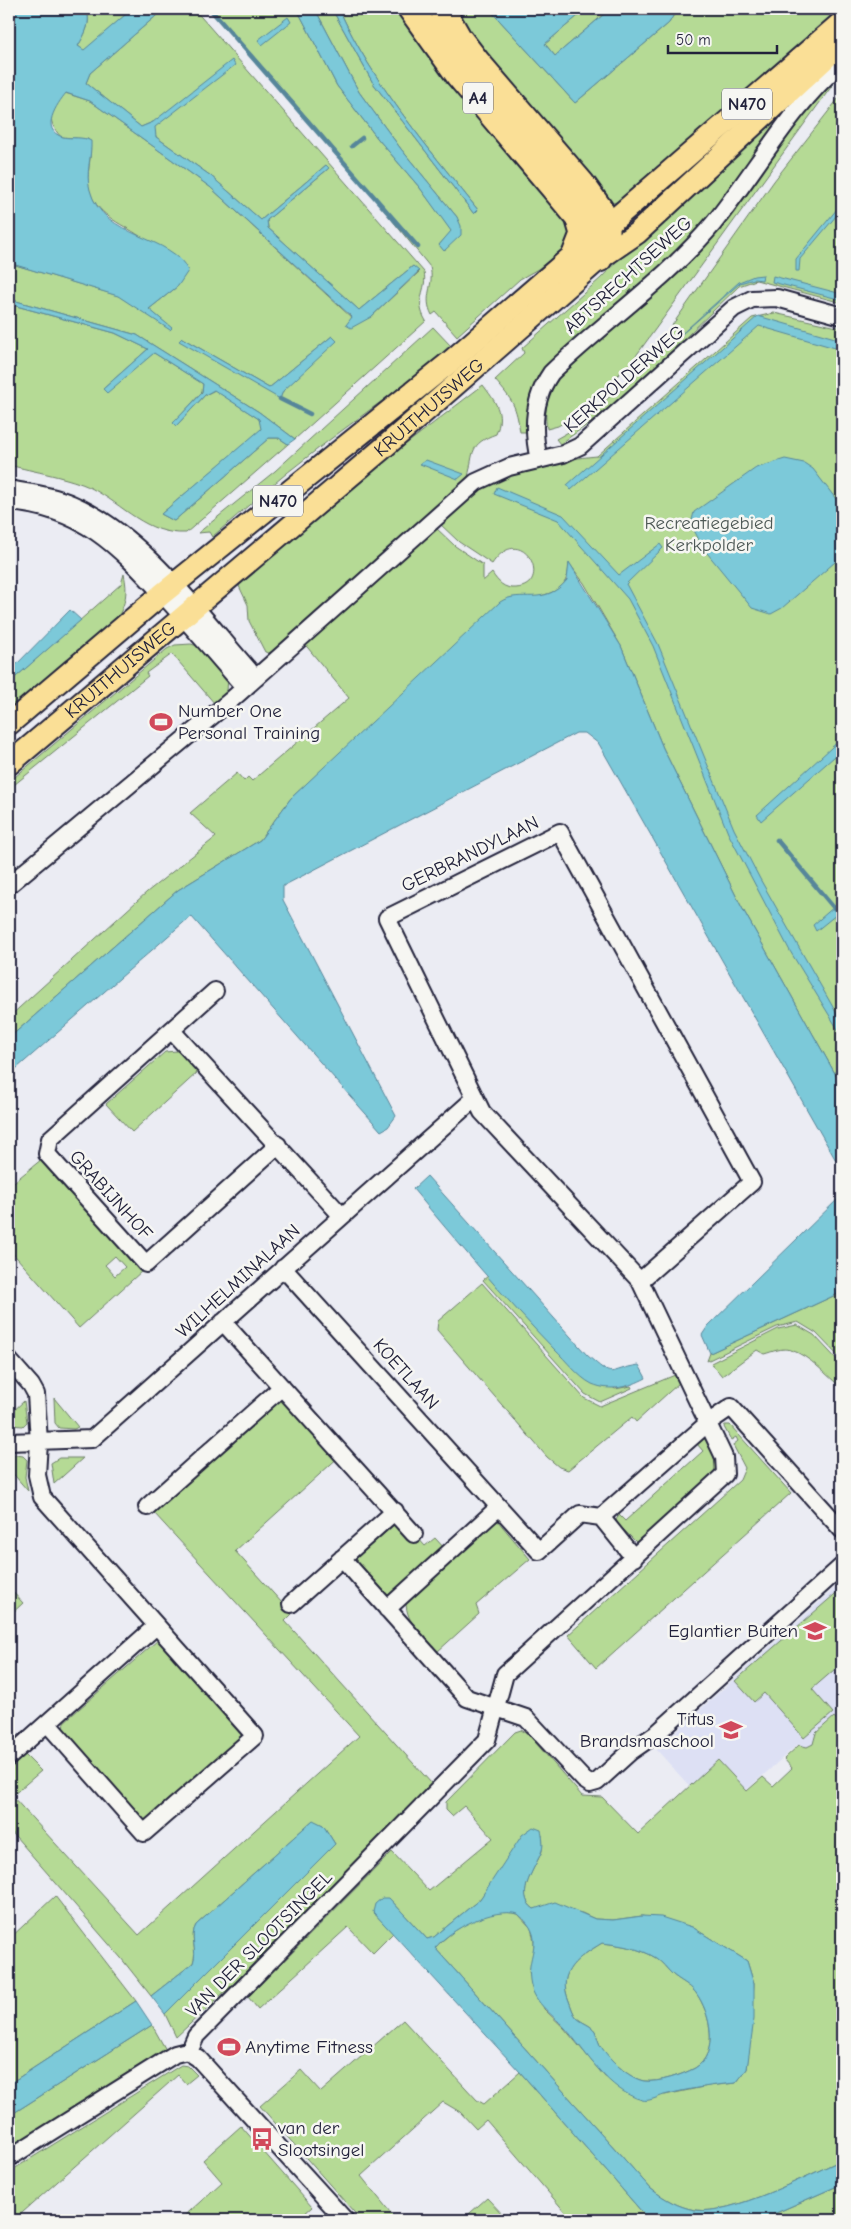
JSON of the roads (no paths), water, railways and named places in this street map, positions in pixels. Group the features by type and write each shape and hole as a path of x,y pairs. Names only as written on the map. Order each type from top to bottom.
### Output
{"highway":[{"name":"A4","path":"411,9 459,76 578,217 588,256"},
{"name":"A4","path":"442,9 458,37 478,63 582,184 600,209 607,226"},
{"path":"588,256 604,250 607,226"}],"main road":[{"name":"N470","path":"607,226 842,22"},
{"name":"KRUITHUISWEG","path":"9,724 168,590 475,340 588,256 638,233 842,43"},
{"name":"KRUITHUISWEG","path":"9,764 464,378 489,356 588,256"}],"street":[{"name":"ABTSRECHTSEWEG","path":"544,459 534,436 538,401 545,382 551,373 686,253 706,231 829,73 842,62"},
{"name":"KERKPOLDERWEG","path":"9,885 162,760 476,482 509,467 563,454 597,432 734,308 752,299 777,298 842,316"},
{"path":"9,489 51,496 95,516 130,540 168,590"},
{"path":"9,502 54,510 102,535 168,590 250,683"},
{"name":"GERBRANDYLAAN","path":"560,832 752,1182 640,1280 482,1112 387,918 560,832"},
{"name":"GRABIJNHOF","path":"215,991 50,1139 47,1154 146,1264 278,1145"},
{"path":"172,1031 341,1216"},
{"name":"WILHELMINALAAN","path":"9,1442 92,1439 475,1098"},
{"name":"KOETLAAN","path":"283,1268 539,1551 580,1514 602,1517"},
{"path":"640,1280 709,1422"},
{"path":"223,1322 414,1534"},
{"path":"9,1360 31,1385 36,1394 39,1442 37,1475 42,1498 255,1736 144,1834 47,1723"},
{"path":"147,1507 282,1387"},
{"path":"634,1558 602,1517 709,1422 731,1407 842,1530"},
{"name":"VAN DER SLOOTSINGEL","path":"189,2052 196,2036 487,1740 505,1674 725,1474 724,1457 709,1422"},
{"path":"387,1609 499,1507"},
{"path":"292,1604 394,1511"},
{"path":"342,1558 467,1698 526,1718 584,1780 590,1784 597,1782 630,1752 656,1734 842,1566"},
{"path":"9,1757 156,1626"},
{"path":"9,2158 174,2054 181,2051 189,2052 198,2058 345,2220"}],"water":[{"path":"9,9 86,9 88,23 78,46 84,50 132,9 164,9 90,73 86,83 141,127 153,122 232,60 235,65 155,127 156,137 211,176 261,220 326,165 329,168 267,220 268,228 359,310 413,266 419,271 371,317 351,328 346,325 352,317 210,187 90,101 66,93 52,116 52,129 56,134 63,137 91,141 88,171 89,184 97,206 108,218 123,228 168,250 180,259 188,271 178,286 149,309 172,328 170,330 118,296 9,263"},
{"path":"297,9 315,9 359,92 401,149 457,217 461,226 461,235 444,251 439,245 451,231 420,188 378,139 337,86"},
{"path":"332,9 339,9 353,37 384,89 478,210 474,214 373,83"},
{"path":"489,9 586,9 545,44 555,56 610,9 677,9 669,23 575,103"},
{"path":"288,17 291,22 262,45 258,40"},
{"path":"842,203 842,209 800,259 799,271 796,271 796,259"},
{"path":"763,275 762,280 754,279 740,283 666,348 739,282 754,276"},
{"path":"773,276 842,294 842,300 772,282"},
{"path":"9,299 137,335 259,412 295,439 288,444 279,438 269,438 174,521 161,514 261,429 259,419 214,390 205,395 176,426 173,423 202,393 203,384 154,353 107,393 103,389 148,349 115,333 9,304"},
{"path":"758,316 842,340 842,350 759,326 571,490 567,485"},
{"path":"332,336 337,341 283,391 280,399 179,341 182,338 269,388"},
{"path":"785,459 804,463 813,469 842,507 842,556 782,608 771,614 752,608 703,548 691,524 694,512 756,468"},
{"path":"426,460 464,474 458,479 420,464"},
{"path":"497,487 563,515 619,575 660,544 663,548 626,584 658,644 734,829 760,879 842,1023 842,1036 790,951 728,833 653,646 628,599 558,520 494,494"},
{"path":"569,562 621,646 663,748 741,906 842,1086 842,1171 599,744 585,733 576,733 283,886 283,900 396,1116 388,1127 381,1131 191,916 9,1075 9,1038 178,890 260,840 291,798 500,602 508,598 541,596 550,593 567,580"},
{"path":"70,610 81,620 9,683 9,672"},
{"path":"842,738 842,750 761,821 757,815"},
{"path":"842,900 842,910 816,931 813,925"},
{"path":"427,1176 587,1355 607,1371 612,1372 639,1365 646,1378 626,1386 606,1388 592,1384 577,1373 500,1291 413,1189"},
{"path":"842,1195 842,1292 710,1353 702,1335 708,1326"},
{"path":"313,1820 323,1825 335,1844 165,2014 151,1996 193,1963 195,1953 193,1934 196,1925"},
{"path":"533,1827 541,1830 542,1850 526,1888 528,1903 534,1909 555,1902 595,1919 613,1920 642,1916 661,1917 692,1927 747,1961 754,1984 754,2019 747,2069 736,2083 691,2089 650,2100 642,2100 618,2088 608,2080 565,2028 538,2001 530,1980 534,1939 527,1923 518,1914 497,1914 473,1921 451,1934 435,1948 651,2189 677,2205 695,2210 710,2210 748,2201 842,2160 842,2184 760,2220 649,2220 520,2072 373,1912 375,1904 382,1898 389,1898 427,1939 434,1937 480,1899 522,1835","holes":["602,1943 637,1949 656,1958 672,1974 696,1993 708,2021 710,2043 708,2053 695,2068 663,2080 644,2081 638,2079 625,2072 608,2056 600,2045 595,2031 576,2016 572,2010 565,1981 572,1966 585,1954"]},
{"path":"136,2001 152,2025 9,2116 9,2084"}],"waterway":[{"path":"210,9 418,247"},
{"path":"352,146 362,138"},
{"path":"280,399 310,414"},
{"path":"777,840 834,908"}],"place":[{"name":"Number One Personal Training","path":"161,722"},
{"name":"Eglantier Buiten","path":"815,1631"},
{"name":"Titus Brandsmaschool","path":"731,1730"},
{"name":"Anytime Fitness","path":"229,2047"},
{"name":"van der Slootsingel","path":"262,2139"}],"park label":[{"name":"Recreatiegebied Kerkpolder","path":"709,534"}]}
